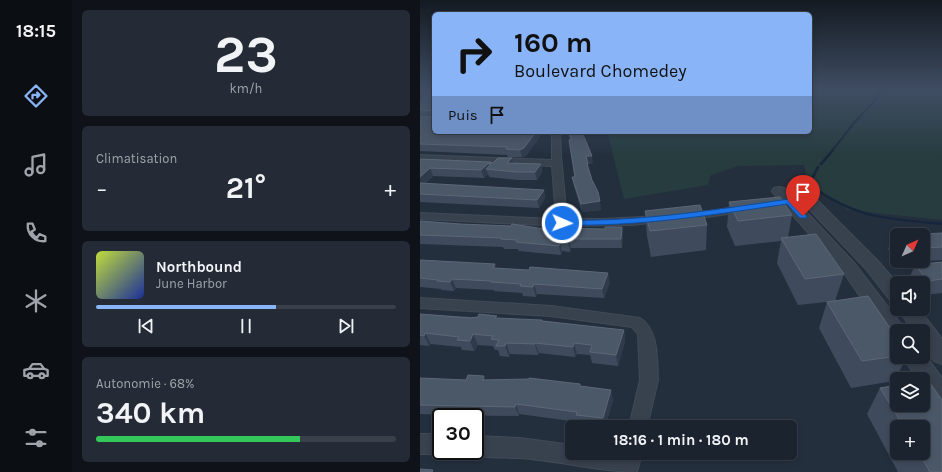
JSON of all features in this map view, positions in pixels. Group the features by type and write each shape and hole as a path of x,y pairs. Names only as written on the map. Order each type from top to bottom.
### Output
{"street":[{"path":"556,134 556,163 562,223"},
{"path":"420,158 556,163"},
{"path":"890,287 871,264 790,196 850,269 890,324"},
{"path":"420,216 599,224 700,216 756,207"},
{"path":"420,303 551,310 635,322 644,329 646,333 649,372 649,380 640,420"},
{"path":"913,316 942,355"},
{"path":"919,364 942,397"},
{"path":"420,444 432,444"},
{"path":"484,446 520,448 629,463"}],"green space":[{"path":"812,112 942,112 942,220 848,210 809,187 804,165 738,166 711,175 708,185 624,199 608,134 812,134"}],"building":[{"path":"420,117 431,117 432,134 534,134 524,148 520,150 506,149 508,147 420,144"},
{"path":"569,134 583,134 592,156 586,156 587,164 600,201 581,204 572,177 575,177 569,140 572,139"},
{"path":"498,158 512,158 507,163 541,164 535,172 486,169 490,162 493,163"},
{"path":"420,159 490,162 481,170 430,168 420,177"},
{"path":"420,183 544,190 537,200 420,194"},
{"path":"780,197 792,215 738,221 729,202"},
{"path":"700,205 707,225 650,231 645,211"},
{"path":"420,221 511,226 512,224 551,230 552,228 605,229 605,227 622,227 621,239 569,239 568,242 560,242 559,246 516,242 517,240 501,239 502,238 420,235"},
{"path":"942,233 942,247 930,248 930,234"},
{"path":"816,234 844,274 805,279 781,238"},
{"path":"420,260 495,264 493,268 529,270 530,267 608,273 602,289 534,284 533,287 520,286 521,284 491,281 452,279 450,282 420,278"},
{"path":"942,262 942,279 930,281 930,276 924,276 917,268 930,268 930,263"},
{"path":"868,296 890,328 890,357 862,361 827,302"},
{"path":"420,314 470,318 478,317 479,314 497,316 495,318 542,320 624,330 616,355 590,352 592,345 574,343 573,347 535,343 506,343 505,346 496,346 499,340 491,339 493,336 473,334 470,341 457,340 459,337 425,333 424,336 420,335"},
{"path":"468,375 484,376 482,380 529,378 580,384 580,386 611,390 603,418 576,415 577,412 516,404 515,407 420,405 420,378 466,380"},
{"path":"930,383 942,400 942,472 930,472 923,460 930,460 930,420 900,420 895,412 930,412"},
{"path":"890,386 890,404 880,388"},
{"path":"420,469 433,470 432,472 420,472"}],"waterway":[{"path":"832,151 864,112"},
{"path":"821,164 833,150"},
{"path":"818,167 812,179 813,187 844,206 874,216 890,219 942,224"}],"route":[{"path":"562,223 599,224 642,221 706,215 789,202 803,216"}]}
